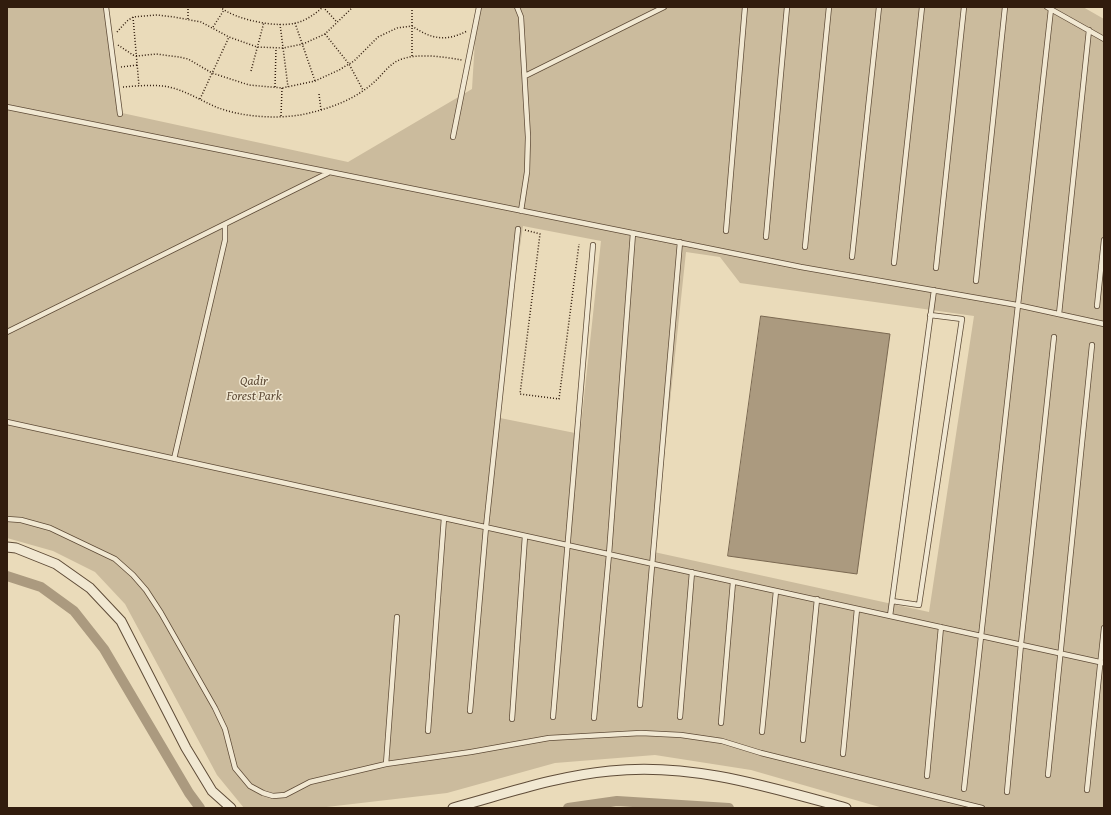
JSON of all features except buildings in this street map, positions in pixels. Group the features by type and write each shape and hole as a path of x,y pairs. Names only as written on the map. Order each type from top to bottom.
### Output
{"street":[{"path":"7,547 16,548 56,564 90,588 121,621 186,748 212,791 231,808"},
{"path":"453,808 552,780 610,770 660,769 712,775 758,784 846,808"}],"lane":[{"path":"106,7 120,114"},
{"path":"453,137 479,7"},
{"path":"517,7 521,17 528,137 527,172 521,211"},
{"path":"525,76 664,7"},
{"path":"726,231 745,7"},
{"path":"766,237 788,7"},
{"path":"805,247 829,7"},
{"path":"852,257 879,7"},
{"path":"894,263 922,7"},
{"path":"936,268 964,7"},
{"path":"976,281 1005,7"},
{"path":"964,789 982,636 1049,8 1104,39"},
{"path":"1059,314 1089,30"},
{"path":"7,107 521,211 801,266 1017,305 1104,324"},
{"path":"7,332 329,172"},
{"path":"174,459 225,240 225,224"},
{"path":"470,712 486,527 518,229"},
{"path":"594,718 609,554 633,233"},
{"path":"1097,306 1104,240"},
{"path":"640,705 680,242"},
{"path":"553,717 593,245"},
{"path":"890,616 934,290"},
{"path":"892,601 918,605 962,319 930,315"},
{"path":"1007,792 1021,644 1054,336"},
{"path":"1048,775 1092,345"},
{"path":"7,422 1102,662"},
{"path":"428,731 444,518"},
{"path":"7,519 21,520 50,528 115,559 133,575 146,590 161,613 215,708 225,729 235,768 250,786 263,793 273,796 279,796 310,782 386,764 471,752 549,738 641,733 681,735 722,741 761,753 982,808"},
{"path":"512,719 525,536"},
{"path":"680,717 692,572"},
{"path":"721,723 733,582"},
{"path":"762,732 776,591"},
{"path":"803,740 817,600"},
{"path":"843,754 857,609"},
{"path":"386,764 397,617"},
{"path":"926,776 941,627"},
{"path":"1087,790 1102,662 1104,628"}],"path":[{"path":"188,7 188,19"},
{"path":"220,7 242,18 280,24 295,23 310,18 323,7 337,22"},
{"path":"115,28 116,34 127,21 133,17 157,15 188,19 213,28 229,37 257,47 283,48 303,44 325,34 354,7"},
{"path":"412,7 412,57"},
{"path":"213,28 224,10"},
{"path":"133,17 139,86"},
{"path":"251,71 264,22"},
{"path":"295,23 315,81"},
{"path":"280,24 288,86"},
{"path":"118,52 117,44 133,55 137,56 156,54 180,57 212,72 249,85 282,88 315,81 354,61 378,37 397,28 412,26 422,33 436,38 448,38 470,30"},
{"path":"325,34 348,64 363,91"},
{"path":"200,99 229,37"},
{"path":"276,48 276,87"},
{"path":"123,87 154,85 169,88 217,107 240,114 256,116 300,115 336,105 363,91 376,81 392,64 402,59 412,57 444,57 464,60"},
{"path":"120,67 137,64"},
{"path":"281,116 282,88"},
{"path":"319,94 321,110"},
{"path":"518,229 540,234 520,394 559,399 579,244"}],"green space":[{"name":"Qadir Forest Park","path":"7,7 107,7 122,113 348,162 472,89 477,7 1083,7 1104,19 1104,808 883,808 751,770 655,755 555,763 447,793 318,808 244,808 217,775 125,604 95,572 53,551 7,538","holes":["523,226 601,241 580,434 495,417","686,252 720,257 740,283 974,316 929,612 654,552"]}],"shaded area":[{"path":"761,316 890,334 857,574 728,556"}],"waterway":[{"path":"7,576 41,587 74,611 104,649 189,793 200,808"},
{"path":"568,808 617,801 729,808"}]}
